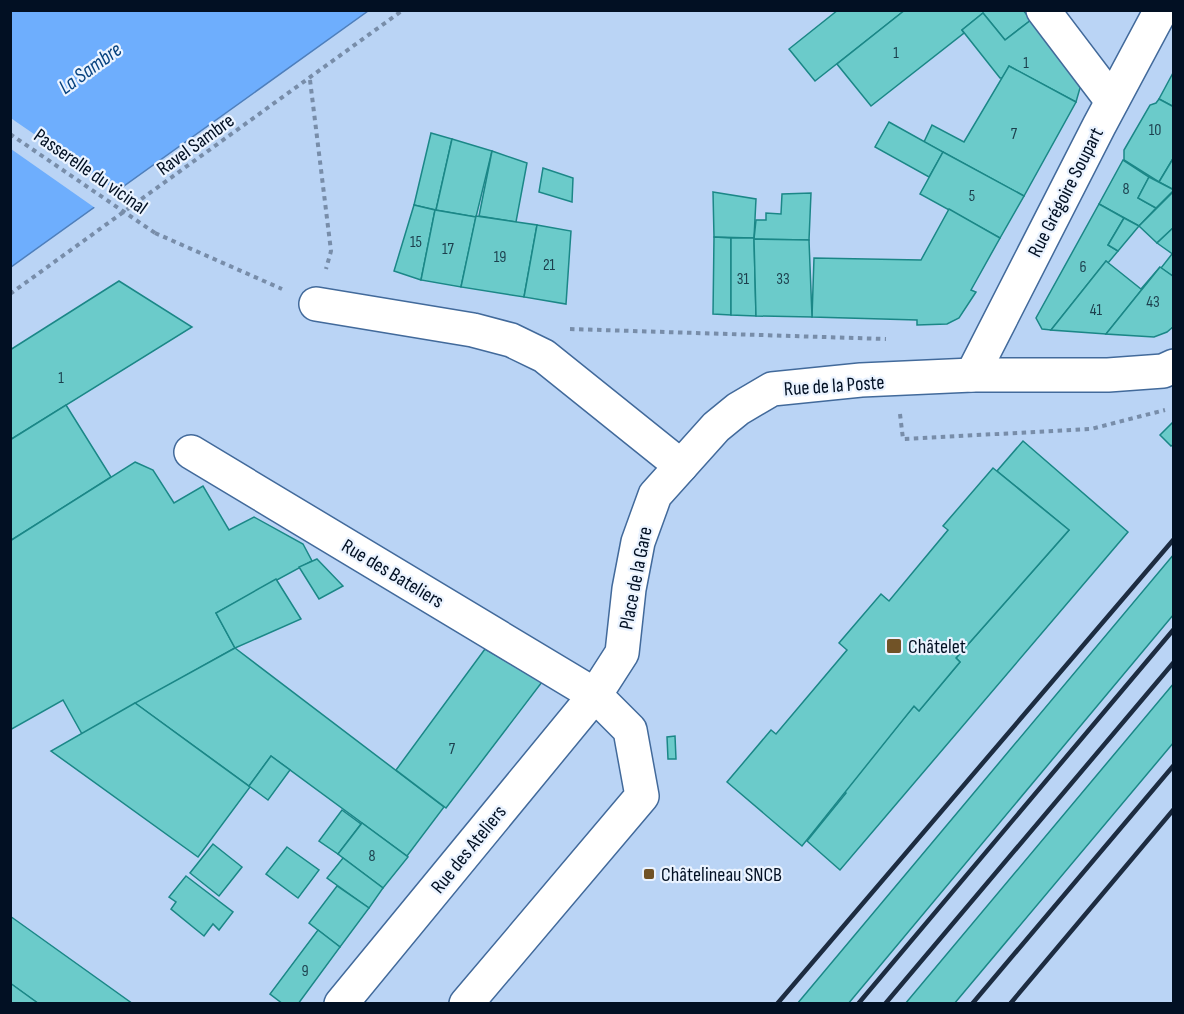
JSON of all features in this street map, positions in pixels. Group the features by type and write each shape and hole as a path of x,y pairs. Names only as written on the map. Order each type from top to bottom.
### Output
{"street":[{"path":"1043,10 1112,101"},
{"name":"Rue Grégoire Soupart","path":"972,375 1156,13"},
{"path":"316,304 473,330 512,340 544,356 681,466"},
{"name":"Rue de la Poste","path":"681,466 716,427 738,409 772,389 861,380 896,381 972,375 1108,375 1163,371 1173,366"},
{"name":"Rue des Bateliers","path":"191,452 595,694 630,730 642,796 466,1004"},
{"name":"Place de la Gare","path":"595,694 622,653 629,589 638,542 655,495 681,466"},
{"name":"Rue des Ateliers","path":"341,1004 595,694"}],"path":[{"name":"Ravel Sambre","path":"10,294 310,80 403,10"},
{"path":"310,80 331,251 316,304"},
{"name":"Passerelle du vicinal","path":"10,134 155,233 316,304"},
{"path":"568,329 897,339 896,381 903,439 1091,429 1173,407"}],"water":[{"name":"La Sambre","path":"11,11 368,11 11,267"}],"pier":[{"path":"11,118 120,193 98,210 11,149"}],"building":[{"path":"838,10 905,10 815,81 789,49"},
{"path":"905,10 1023,10 1031,20 1005,40 983,13 962,30 964,33 871,106 837,64"},
{"path":"983,13 1005,40 1031,20 1077,77 1080,88 1076,102 1009,66 1003,78 1000,78 962,30"},
{"path":"1009,66 1076,102 1024,196 924,142 932,125 964,142"},
{"path":"1174,71 1174,107 1159,99"},
{"path":"1159,99 1174,107 1174,157 1159,182 1124,160 1124,150 1150,105"},
{"path":"889,122 943,152 929,177 875,147"},
{"path":"431,133 452,139 436,210 414,205"},
{"path":"452,139 492,151 476,217 436,210"},
{"path":"492,151 527,163 516,222 479,216"},
{"path":"943,152 1024,196 1000,238 920,194"},
{"path":"1174,157 1174,190 1159,182"},
{"path":"1123,160 1149,177 1138,198 1156,208 1139,226 1099,204"},
{"path":"543,168 573,178 572,202 539,192"},
{"path":"1149,177 1174,190 1156,208 1138,198"},
{"path":"1174,191 1174,227 1157,243 1139,226"},
{"path":"713,192 756,199 754,238 714,237"},
{"path":"811,193 809,240 754,239 756,220 766,220 766,213 781,214 782,194"},
{"path":"1099,204 1124,218 1108,245 1118,251 1108,263 1106,261 1051,330 1042,329 1036,318"},
{"path":"414,205 435,210 421,280 394,271"},
{"path":"949,209 1000,238 971,290 976,292 959,318 947,324 917,325 917,320 812,317 814,258 921,260"},
{"path":"435,210 476,217 461,287 421,280"},
{"path":"476,216 537,225 524,297 461,287"},
{"path":"1124,218 1139,226 1118,251 1108,245"},
{"path":"537,225 571,231 566,304 524,297"},
{"path":"1174,227 1174,255 1157,243"},
{"path":"714,237 731,238 731,315 713,314"},
{"path":"731,238 754,238 756,316 731,315"},
{"path":"754,239 809,240 812,317 756,316"},
{"path":"1172,254 1174,255 1174,277 1161,268"},
{"path":"1106,261 1141,289 1160,267 1106,334 1051,330"},
{"path":"1160,267 1174,277 1174,326 1167,332 1154,337 1106,334"},
{"path":"119,281 192,327 10,440 10,350"},
{"path":"66,405 111,477 10,541 10,440"},
{"path":"1173,422 1174,444 1171,446 1160,435"},
{"path":"1023,441 1128,532 840,870 807,841 846,793 844,791 914,706 919,711 960,662 956,658 1069,530 997,471"},
{"path":"135,462 153,470 174,503 203,486 229,530 254,517 303,544 312,561 216,613 235,648 82,734 63,700 10,730 10,541"},
{"path":"993,468 1069,530 956,658 960,662 919,711 914,706 802,846 727,782 771,730 776,734 847,650 839,643 881,594 889,601 948,530 943,526"},
{"path":"1174,554 1174,614 848,1004 797,1004"},
{"path":"317,559 343,586 319,599 299,567"},
{"path":"276,579 301,619 235,648 216,613"},
{"path":"235,648 444,807 407,856 271,756 249,786 135,703"},
{"path":"485,649 542,682 446,808 396,770"},
{"path":"1174,683 1174,742 954,1004 905,1004"},
{"path":"135,703 250,787 198,857 51,751"},
{"path":"675,736 676,759 668,759 667,737"},
{"path":"271,756 290,770 268,800 249,786"},
{"path":"342,810 361,824 338,854 319,841"},
{"path":"362,823 408,857 383,888 338,854"},
{"path":"213,844 242,867 219,896 190,873"},
{"path":"287,847 319,870 298,898 266,874"},
{"path":"343,858 383,888 369,908 327,878"},
{"path":"186,876 233,912 219,930 213,924 204,936 171,909 176,902 169,897"},
{"path":"337,886 369,908 340,947 309,923"},
{"path":"10,916 133,1004 39,1004 10,983"},
{"path":"318,930 340,947 298,1004 283,1004 270,994"},
{"path":"10,983 39,1004 10,1004"}],"railway":[{"path":"777,1004 1174,539"},
{"path":"858,1004 1174,629"},
{"path":"885,1004 1174,662"},
{"path":"972,1004 1174,765"},
{"path":"1010,1004 1174,809"}],"place":[{"name":"Châtelet","path":"894,646"},
{"name":"Châtelineau SNCB","path":"649,874"}]}
